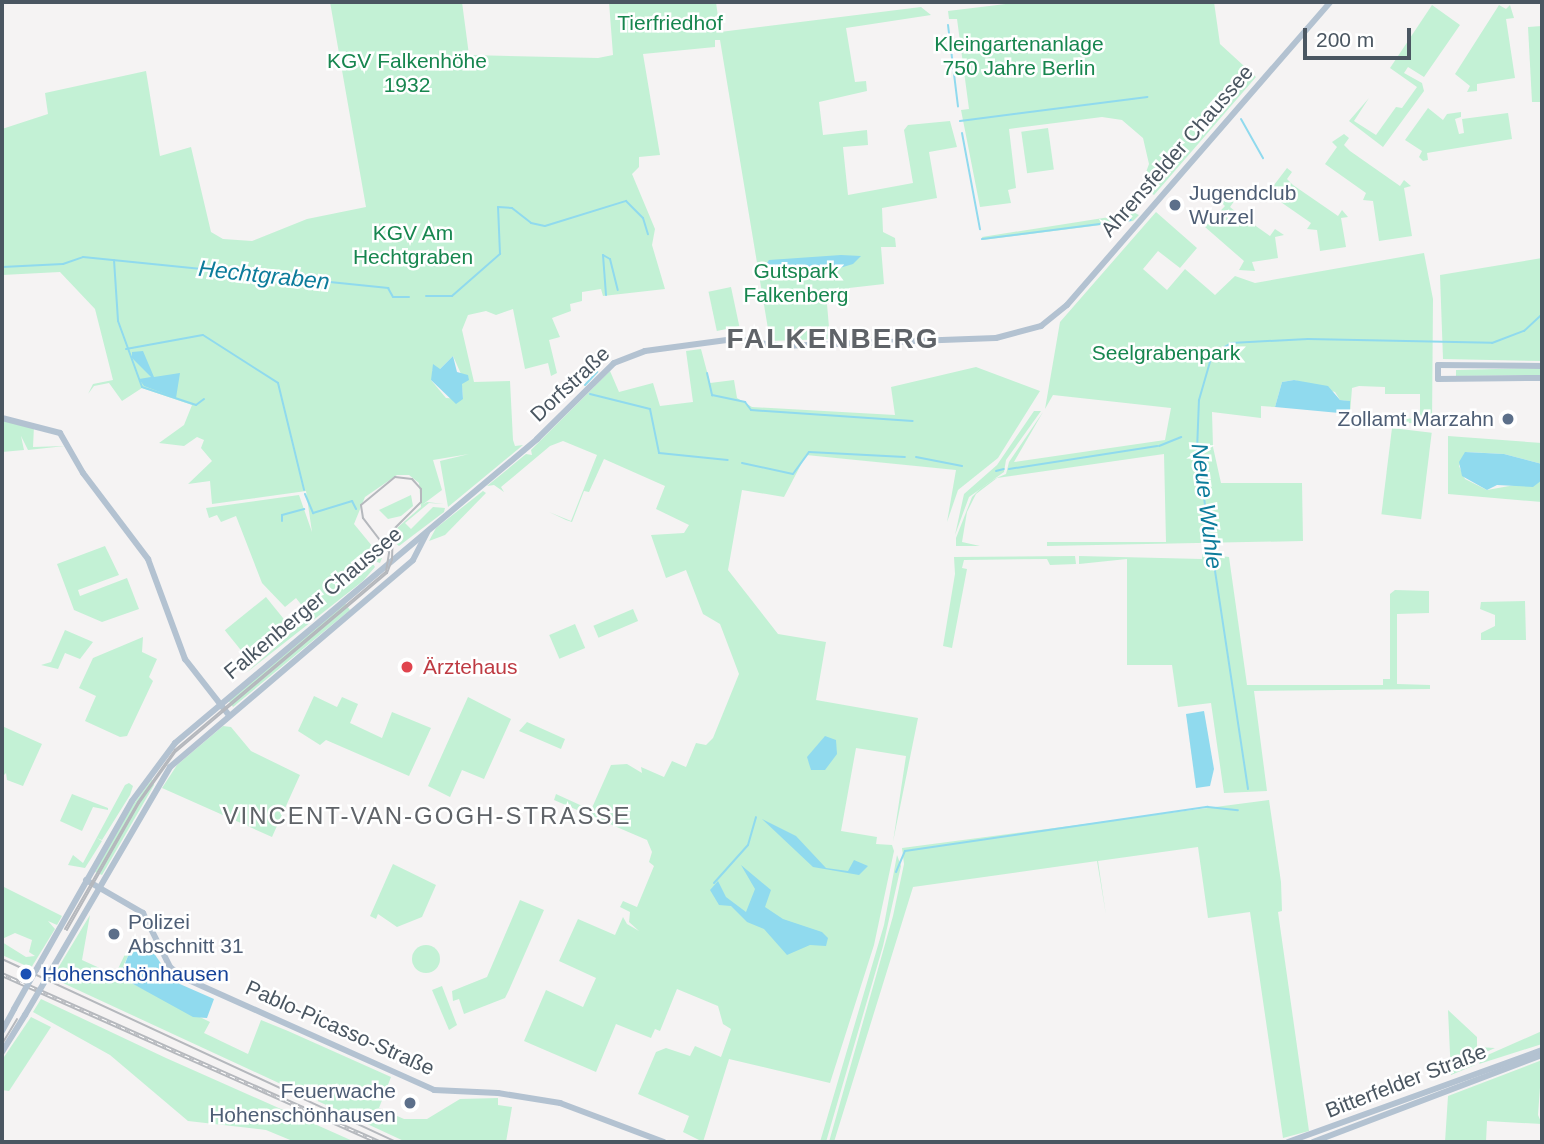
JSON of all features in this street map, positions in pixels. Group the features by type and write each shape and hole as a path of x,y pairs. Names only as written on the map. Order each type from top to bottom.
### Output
{"main road":[{"name":"Ahrensfelder Chaussee","path":"1049,322 1331,2"},
{"name":"Dorfstraße","path":"532,443 608,367 637,353 734,339 780,346 996,338 1025,333 1049,322"},
{"path":"1542,366 1438,365 1438,379 1542,378"},
{"path":"2,418 60,433 157,578 185,659 219,703"},
{"name":"Falkenberger Chaussee","path":"2,1031 86,880 151,771 219,703 532,443"},
{"name":"Falkenberger Chaussee","path":"2,1052 159,782 188,748 414,560 429,529"},
{"path":"390,562 399,572"},
{"name":"Falkenberger Chaussee","path":"219,703 228,714"},
{"name":"Pablo-Picasso-Straße","path":"86,880 143,913 170,967 187,980 433,1090 498,1093 560,1103 664,1142"},
{"name":"Bitterfelder Straße","path":"1287,1142 1541,1052"},
{"name":"Bitterfelder Straße","path":"1313,1142 1541,1052"}],"green space":[{"path":"330,2 462,2 469,55 598,58 613,55 609,2 716,2 720,32 921,7 931,15 846,28 855,82 866,81 867,91 819,102 823,135 867,130 868,145 843,147 848,195 913,183 904,130 908,125 950,121 957,147 929,152 937,198 882,208 883,232 895,238 896,247 881,247 884,284 849,288 850,302 827,304 830,339 770,341 720,40 715,40 715,47 643,54 660,155 639,157 639,167 632,174 655,229 652,245 665,289 603,296 601,289 582,292 582,301 570,304 571,311 552,318 560,337 549,340 557,373 551,376 548,363 525,369 513,309 496,315 486,311 468,315 462,330 474,382 510,381 513,440 515,446 523,445 448,507 440,461 469,454 433,460 442,490 422,505 427,502 444,504 429,503 405,523 411,529 433,507 445,508 444,512 399,546 394,542 397,528 421,507 419,483 409,475 397,475 365,497 354,524 382,558 380,563 371,560 375,567 363,581 246,673 310,616 296,598 285,607 262,583 236,516 221,522 217,515 209,518 206,508 299,495 312,532 306,491 212,504 210,481 188,484 212,461 201,448 204,440 197,437 184,446 159,443 184,425 192,405 142,388 122,401 109,383 94,386 88,394 93,384 113,380 95,309 60,272 2,275 2,129 48,114 45,93 146,71 160,156 191,147 211,232 223,239 252,241 307,219 366,207","holes":["453,356 461,374 463,399 446,398 431,380 435,377 432,370 440,369"]},
{"name":"Kleingartenanlage 750 Jahre Berlin","path":"1023,2 1214,2 1220,44 1256,77 1154,195 1141,186 1149,164 1143,138 1122,120 1102,117 1009,129 1016,188 1008,190 1011,203 980,207 961,110 969,109 957,19 949,19 948,11"},
{"path":"1432,5 1460,25 1424,77 1408,67 1404,73 1422,83 1424,91 1383,147 1349,121 1369,98 1354,121 1376,135 1396,107 1402,108 1417,87 1390,68"},
{"path":"1499,5 1506,9 1510,5 1514,18 1506,19 1515,78 1477,84 1477,91 1467,92 1470,86 1455,74"},
{"path":"1542,26 1542,102 1532,102 1528,27"},
{"path":"1428,108 1443,120 1447,114 1461,112 1461,117 1455,119 1459,134 1464,133 1462,119 1508,113 1512,139 1427,153 1428,160 1423,161 1419,157 1422,151 1405,140"},
{"path":"1048,128 1054,170 1027,173 1021,132"},
{"path":"1344,134 1349,138 1344,145 1350,151 1400,186 1404,180 1411,186 1404,188 1412,236 1379,241 1373,201 1363,200 1366,193 1325,164 1337,147 1332,142"},
{"path":"1287,168 1292,172 1287,179 1293,185 1338,216 1342,210 1348,217 1341,218 1346,247 1320,251 1317,230 1307,229 1311,223 1268,193"},
{"path":"1227,193 1235,200 1230,207 1236,212 1270,236 1275,229 1284,235 1275,237 1278,258 1252,262 1255,271 1239,270 1244,261 1205,227 1225,206 1220,201"},
{"name":"Seelgrabenpark","path":"1156,212 1197,248 1180,268 1158,251 1143,269 1167,290 1185,269 1215,295 1235,276 1255,283 1424,253 1433,299 1432,425 1375,420 1420,418 1420,394 1385,394 1385,387 1352,388 1350,414 1349,401 1340,400 1335,392 1294,380 1282,382 1275,407 1261,406 1261,418 1212,412 1213,447 1221,483 1302,483 1303,541 1047,546 1047,542 1166,542 1164,454 997,478 976,494 967,512 962,542 980,546 956,546 956,538 972,497 994,479 1006,474 1009,462 1043,412 1014,462 1165,440 1171,408 1053,395 1045,409 1060,322"},
{"path":"1135,213 1139,215 1133,221 983,240 982,237"},
{"path":"1542,258 1542,361 1443,359 1440,275"},
{"path":"731,287 739,326 717,331 709,292"},
{"path":"701,349 710,383 734,380 737,398 752,407 895,415 891,387 976,367 1040,391 998,458 958,490 947,522 956,470 806,455 784,497 742,490 728,570 778,634 826,642 816,700 918,718 893,842 906,756 856,748 841,831 877,837 876,844 892,845 894,851 874,945 830,1083 729,1059 703,1142 683,1132 689,1116 638,1094 656,1052 666,1048 690,1056 695,1046 721,1057 731,1029 723,1024 718,1006 677,989 660,1031 655,1029 651,1038 616,1024 596,1072 524,1041 546,990 583,1007 596,978 559,961 578,919 615,935 623,917 627,924 639,931 629,922 630,912 620,907 623,901 637,907 654,866 649,862 652,852 647,840 554,800 556,794 591,810 611,765 627,764 642,773 641,767 664,777 672,761 686,767 696,743 706,745 713,738 739,674 720,624 703,614 686,570 666,578 651,535 684,533 689,525 656,509 665,486 604,459 589,492 584,491 572,522 566,520 549,512 571,521 597,455 563,441 550,446 501,487 504,492 494,485 487,486 526,454 532,455 531,450 610,371 619,392 653,383 660,406 693,402 686,351"},
{"path":"1542,368 1542,375 1456,376 1456,370"},
{"path":"1034,411 1041,411 1006,460 1004,472 969,497 955,535 964,494 997,465"},
{"path":"2,419 34,426 33,447 65,446 28,450 21,436 24,450 2,452"},
{"path":"1392,428 1432,433 1421,519 1381,514"},
{"path":"1448,436 1542,443 1542,464 1504,454 1467,452 1459,466 1465,479 1487,490 1542,480 1542,502 1448,494"},
{"path":"483,491 486,493 445,535 429,541 436,528"},
{"path":"411,495 413,506 401,516 388,519 379,510"},
{"path":"105,546 119,575 78,590 80,596 127,578 139,609 102,622 74,610 57,564"},
{"path":"1202,554 1229,557 1247,685 1383,685 1383,679 1390,679 1390,594 1395,590 1429,591 1429,613 1397,614 1397,684 1430,685 1430,689 1254,691 1267,791 1224,793 1211,703 1178,707 1172,665 1127,665 1127,559 1079,564 1079,556 1202,559"},
{"path":"1075,556 1076,564 1050,565 1047,559 964,560 962,568 967,569 952,648 943,646 955,574 954,557"},
{"path":"266,597 288,624 247,658 225,630"},
{"path":"1525,601 1526,640 1481,640 1481,633 1495,626 1495,615 1480,609 1481,602"},
{"path":"344,602 350,610 233,707 228,700"},
{"path":"633,609 638,621 598,638 593,626"},
{"path":"575,624 585,648 559,659 549,635"},
{"path":"65,630 93,642 80,659 65,653 58,669 41,665 51,662"},
{"path":"143,637 142,652 157,659 149,677 153,681 127,736 120,737 85,721 96,696 79,688 93,658"},
{"path":"314,696 337,707 342,697 358,704 350,723 382,738 392,712 431,728 409,776 326,740 320,745 298,731"},
{"path":"468,697 511,719 484,779 462,770 450,797 428,786"},
{"path":"527,722 565,739 561,749 519,731"},
{"path":"2,726 42,744 23,786 7,780 6,773 2,777"},
{"path":"223,726 231,727 251,751 300,775 272,837 162,788 177,765"},
{"path":"152,779 154,785 102,875 95,872 124,817"},
{"path":"129,783 133,786 130,795 102,840 97,838 102,841 85,868 68,865 73,855 83,863 125,785"},
{"path":"72,794 108,810 93,807 82,831 60,821"},
{"path":"1269,800 1281,882 1282,911 1278,912 1309,1131 1283,1138 1250,912 1208,918 1198,847 1098,861 1106,915 1097,861 913,887 834,1142 829,1142 893,916 904,864 902,848"},
{"path":"897,855 901,866 883,946 826,1142 820,1142 884,925"},
{"path":"393,864 436,885 422,917 397,927 378,914 376,919 370,916"},
{"path":"2,886 62,916 57,925 48,921 55,929 31,968 2,955 2,942 26,957 35,956 29,952 32,940 15,933 2,939"},
{"path":"520,900 544,910 509,990 505,998 464,1014 459,999 453,1001 452,991 487,977"},
{"path":"90,915 82,960 115,975 127,950 148,941 151,946 128,956 121,971 123,979 210,1022 204,1033 248,1054 261,1020 288,1031 391,1077 379,1108 404,1119 427,1119 460,1099 498,1098 498,1105 512,1107 506,1142 406,1142 52,978"},
{"path":"426,945 436,949 440,959 436,969 426,973 416,969 412,959 416,949"},
{"path":"442,986 457,1025 449,1030 432,990"},
{"path":"41,999 355,1142 295,1142 266,1130 188,1121 110,1055 33,1012"},
{"path":"1448,1010 1477,1037 1477,1047 1495,1048 1475,1057 1475,1065 1451,1075"},
{"path":"31,1017 51,1027 9,1091 2,1090 2,1060"},
{"path":"1542,1031 1542,1044 1479,1064 1483,1057"},
{"path":"1542,1060 1538,1115 1542,1124 1487,1121 1486,1142 1445,1142 1448,1096"}],"water":[{"path":"861,256 853,264 833,270 775,274 764,268 769,260"},
{"path":"143,351 154,377 180,373 176,398 144,386 139,379 151,377 132,358 132,352"},
{"path":"453,356 457,372 468,375 469,380 462,384 463,399 456,404 431,380 433,364 440,369"},
{"path":"1294,380 1328,386 1340,400 1350,401 1350,414 1275,407 1282,382"},
{"path":"1465,452 1504,454 1542,464 1542,480 1533,487 1497,485 1487,490 1462,476 1459,462"},
{"path":"1204,711 1214,769 1210,786 1196,788 1186,714"},
{"path":"825,736 836,740 837,754 825,770 811,770 807,757"},
{"path":"762,819 796,836 826,868 848,871 854,860 868,866 859,875 813,867"},
{"path":"741,865 771,890 765,907 783,919 822,932 828,938 826,946 810,945 787,955 764,929 747,922 731,906 719,905 710,890 718,881 726,897 746,912 755,889"},
{"path":"142,947 151,949 173,981 214,999 207,1018 193,1017 124,979 122,971 128,956"}],"waterway":[{"path":"948,25 958,106"},
{"path":"960,121 1147,97"},
{"path":"1241,119 1263,158"},
{"path":"962,133 980,229"},
{"name":"Hechtgraben","path":"426,296 452,296 500,254 498,207 512,208 531,223 545,226 626,201 643,218 648,234"},
{"path":"982,239 1131,220"},
{"path":"606,295 603,255 610,259 618,290"},
{"name":"Hechtgraben","path":"2,267 63,264 83,257 388,288 393,297 409,297"},
{"path":"114,260 118,321 142,387 196,405 204,399"},
{"name":"Neue Wuhle","path":"1248,789 1197,451 1199,400 1212,355 1231,343 1308,339 1492,343 1524,331 1542,314"},
{"name":"Hechtgraben","path":"126,349 203,335 278,383 304,490"},
{"path":"585,385 597,372"},
{"path":"707,373 712,395 745,402 751,410 913,421"},
{"path":"590,394 650,409 659,453 728,460"},
{"path":"1159,446 1181,437"},
{"path":"1009,469 1157,446"},
{"path":"742,463 793,474 809,452 905,457"},
{"path":"916,457 962,466"},
{"path":"996,471 1004,469"},
{"path":"305,494 313,513 352,501 356,509"},
{"path":"282,521 282,515 304,509"},
{"path":"896,872 905,851 1208,807 1238,810"},
{"path":"714,883 748,845 756,817"}],"tram line":[{"path":"65,929 138,802 175,750 386,572 389,552 363,518 361,505 395,477 412,479 421,489 421,502 393,530 392,560 387,573 176,751 139,803 67,930"},
{"path":"2,959 397,1142"},
{"path":"2,1044 17,1019"}],"railway":[{"path":"2,974 379,1142"}],"place":[{"name":"Jugendclub Wurzel","path":"1175,205"},
{"name":"Zollamt Marzahn","path":"1508,419"},
{"name":"Ärztehaus","path":"407,667"},
{"name":"Polizei Abschnitt 31","path":"114,934"},
{"name":"Hohenschönhausen","path":"26,974"},
{"name":"Feuerwache Hohenschönhausen","path":"410,1103"}],"district":[{"name":"FALKENBERG","path":"833,339"},
{"name":"VINCENT-VAN-GOGH-STRASSE","path":"427,816"}],"park label":[{"name":"Tierfriedhof","path":"670,23"},
{"name":"KGV Falkenhöhe 1932","path":"407,73"},
{"name":"KGV Am Hechtgraben","path":"413,245"},
{"name":"Gutspark Falkenberg","path":"796,283"}]}
